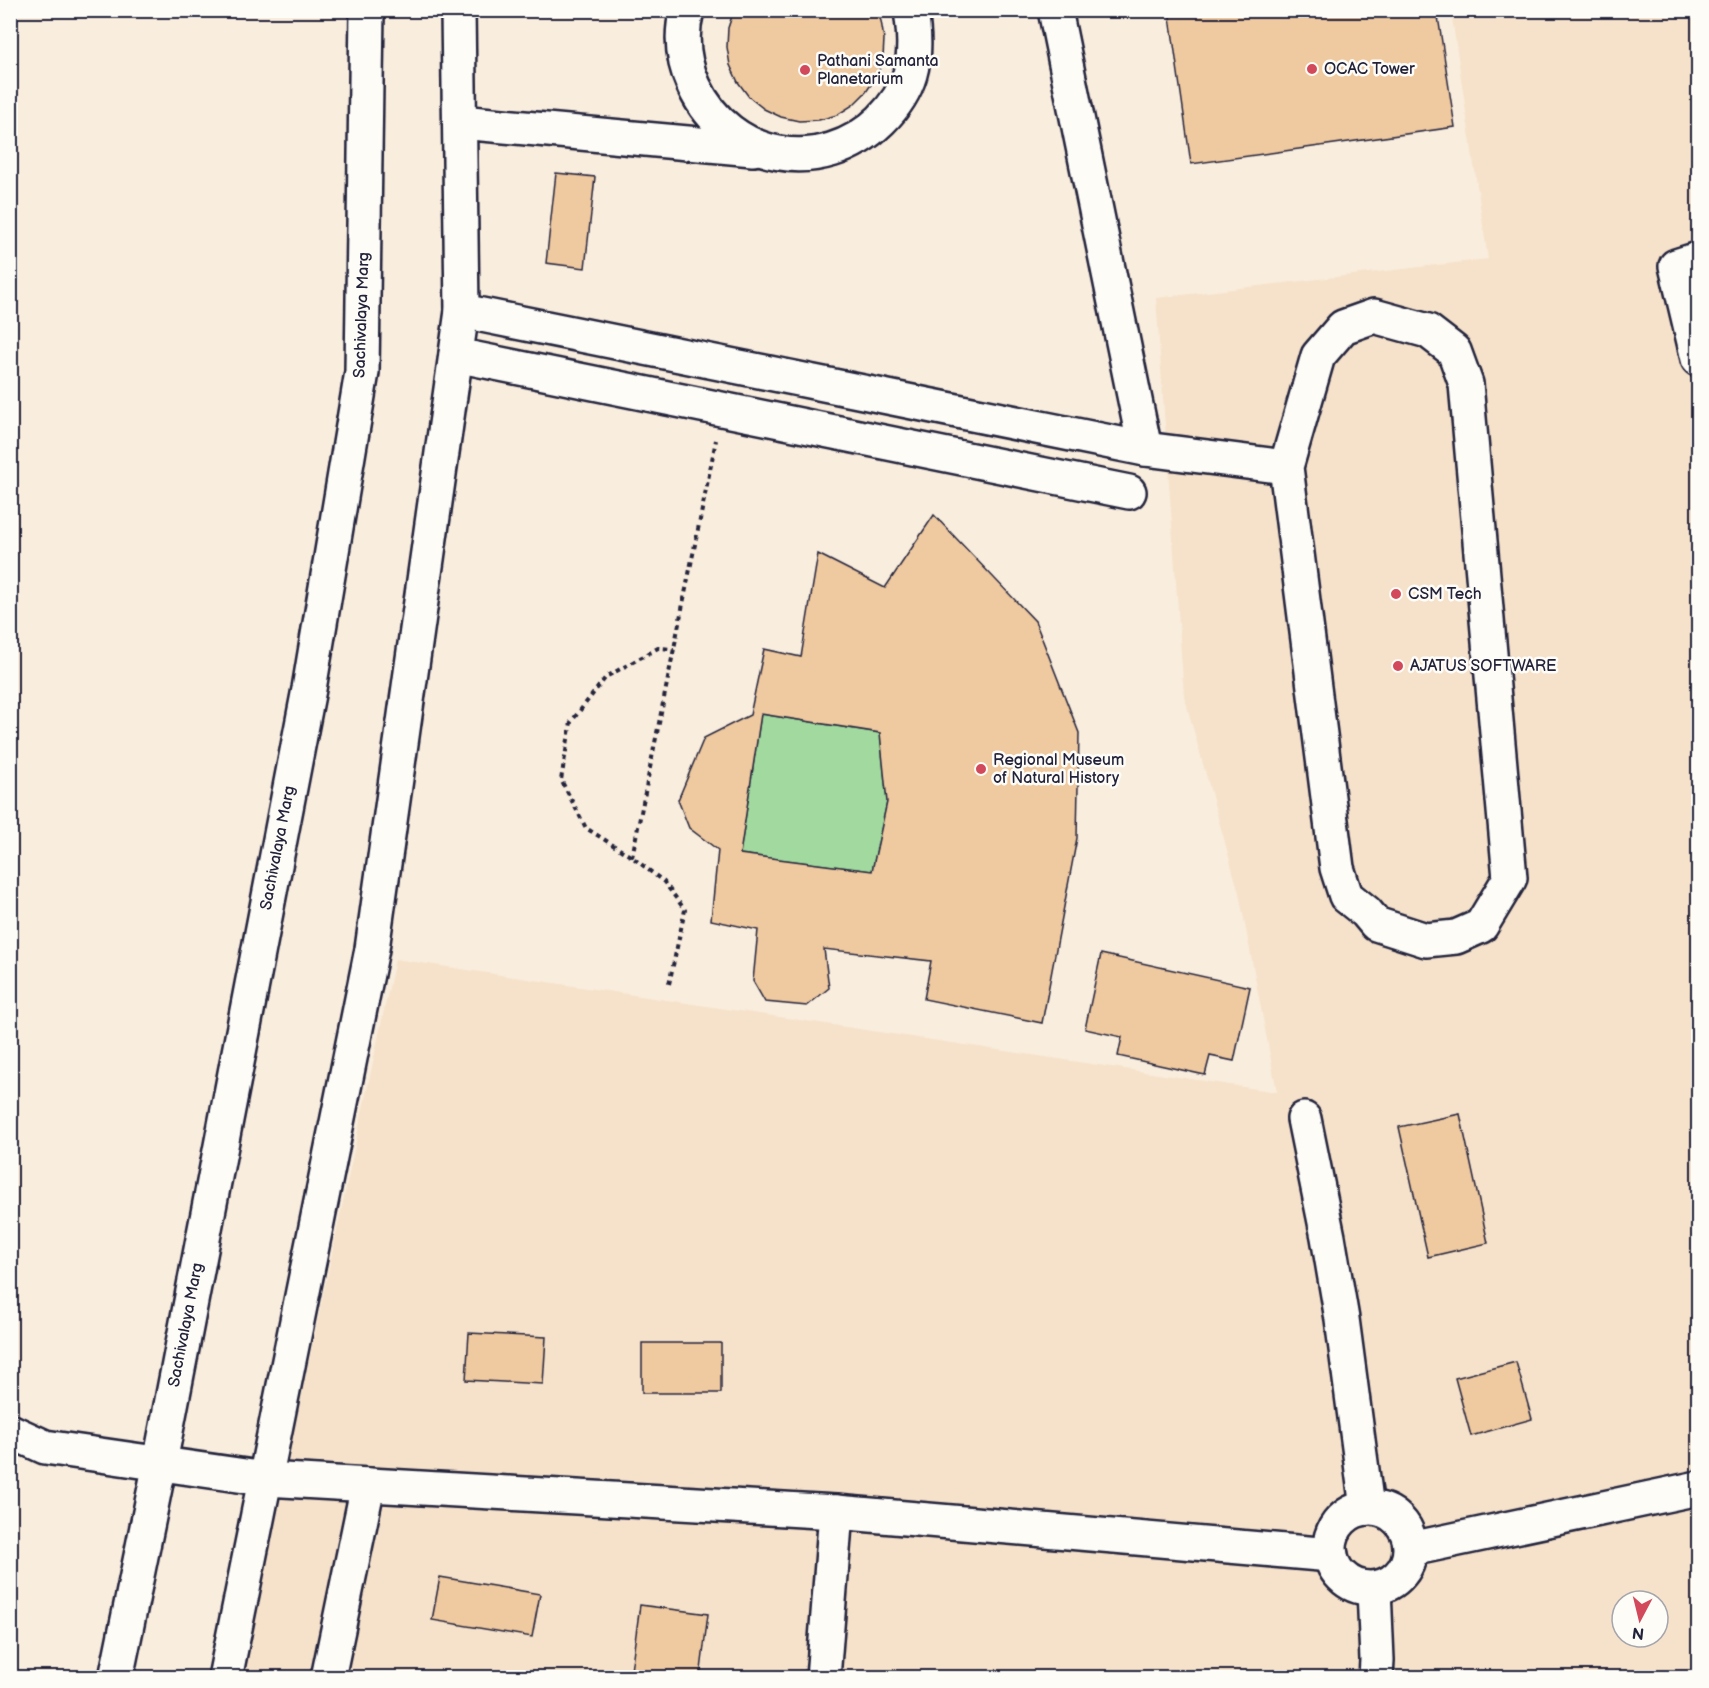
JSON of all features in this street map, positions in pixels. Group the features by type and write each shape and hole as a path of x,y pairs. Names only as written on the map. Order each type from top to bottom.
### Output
{"main road":[{"name":"Sachivalaya Marg","path":"116,1677 309,688 362,372 367,10"},
{"path":"225,1677 372,950 456,355 462,311 458,10"},
{"path":"687,10 682,29 686,69 703,105 731,134 764,150"},
{"path":"460,122 764,150 800,156 836,150 868,133 894,107 910,75 915,40 911,10"},
{"path":"1056,10 1144,449"},
{"path":"1698,259 1676,266 1698,359"},
{"path":"462,311 1144,449 1286,467"},
{"path":"1374,316 1428,331 1454,351 1466,384 1510,878 1481,926 1456,937 1426,940 1376,924 1366,912 1346,896 1337,868 1286,467 1318,356 1343,327 1374,316"},
{"path":"456,355 1130,492"},
{"path":"1304,1119 1342,1319 1367,1508"},
{"path":"10,1431 45,1447 266,1479 836,1512 1331,1556"},
{"path":"10,1454 45,1447"},
{"path":"328,1677 368,1485"},
{"path":"1411,1550 1698,1488"},
{"path":"1367,1508 1393,1515 1403,1524 1409,1536 1411,1550 1409,1561 1396,1580 1374,1589 1359,1587 1346,1580 1336,1569 1331,1556 1330,1542 1335,1529 1354,1511 1367,1508"},
{"path":"823,1677 836,1512"},
{"path":"1374,1589 1376,1677"}],"path":[{"path":"632,857 722,410"},
{"path":"669,984 685,910 664,882 632,857 586,828 561,780 571,722 606,677 658,648 674,649"}],"shaded area":[{"path":"1451,11 1698,11 1698,1677 241,1678 395,959 1277,1092 1239,893 1184,696 1156,298 1488,259"}],"green space":[{"path":"761,714 880,733 887,802 872,871 740,854"}],"building":[{"name":"Pathani Samanta Planetarium","path":"734,10 876,10 881,21 884,39 883,58 877,76 853,105 837,115 819,120 799,121 781,117 764,109 749,97 738,82 730,65 727,47 728,28"},
{"name":"OCAC Tower","path":"1169,10 1437,10 1455,127 1191,164"},
{"path":"556,173 595,177 585,268 546,263"},
{"name":"Regional Museum of Natural History","path":"934,515 1035,621 1079,733 1077,838 1042,1023 924,999 931,961 824,949 829,988 807,1006 765,1002 753,981 758,930 711,920 718,850 689,828 678,800 704,738 750,715 764,649 801,657 818,554 885,588","holes":["761,714 880,733 887,802 872,871 740,854"]},
{"path":"1101,954 1250,987 1234,1061 1210,1056 1205,1075 1118,1056 1122,1037 1085,1029"},
{"path":"1460,1114 1488,1243 1428,1257 1399,1127"},
{"path":"469,1333 546,1337 543,1384 466,1380"},
{"path":"642,1343 721,1343 721,1393 642,1393"},
{"path":"1516,1362 1532,1419 1471,1436 1455,1378"},
{"path":"440,1577 540,1594 532,1637 432,1620"},
{"path":"640,1605 708,1614 700,1678 630,1678"}],"place":[{"name":"OCAC Tower","path":"1312,69"},
{"name":"Pathani Samanta Planetarium","path":"805,70"},
{"name":"CSM Tech","path":"1396,594"},
{"name":"AJATUS SOFTWARE","path":"1398,666"},
{"name":"Regional Museum of Natural History","path":"981,769"}]}
